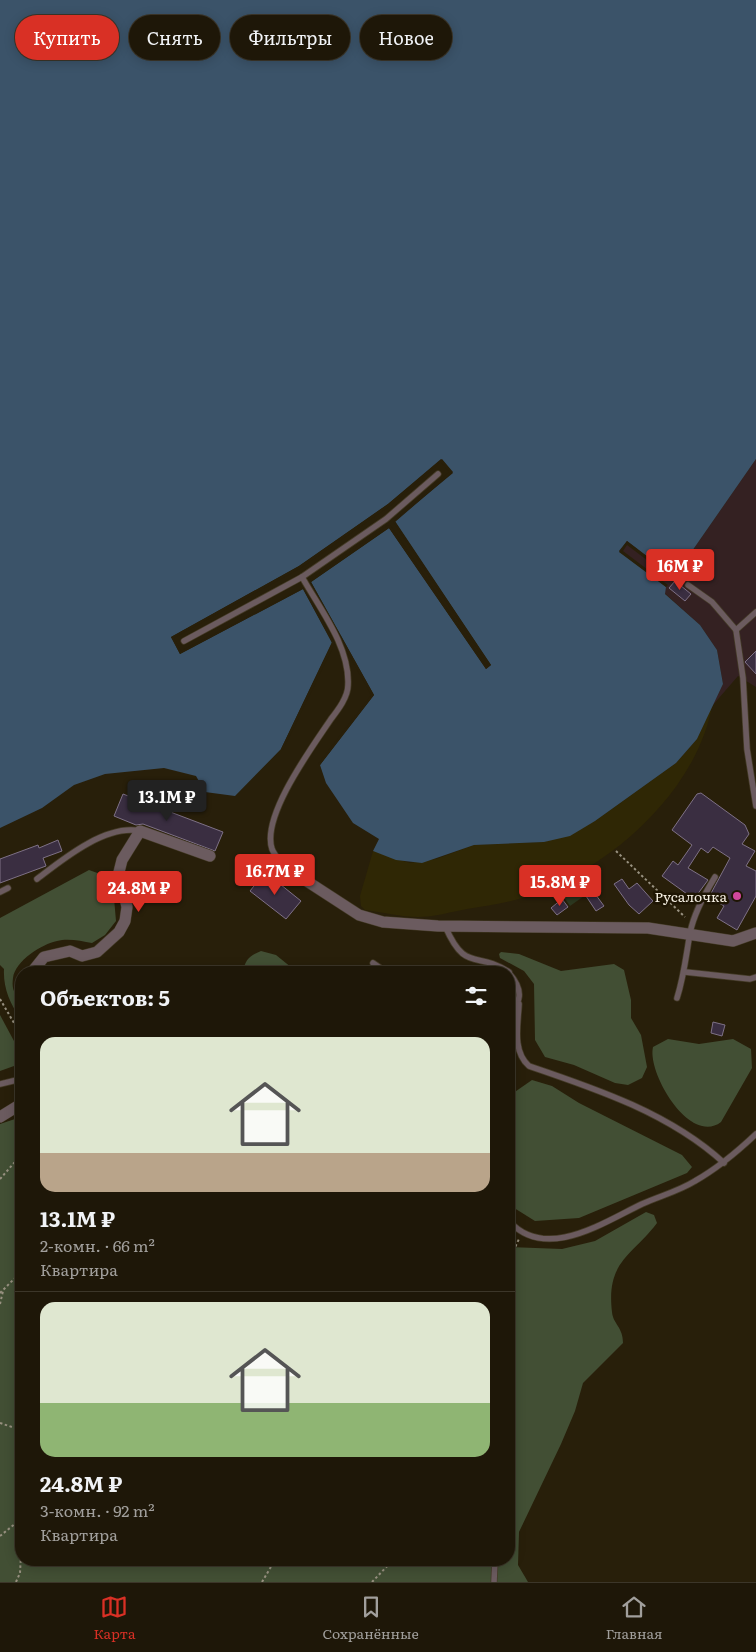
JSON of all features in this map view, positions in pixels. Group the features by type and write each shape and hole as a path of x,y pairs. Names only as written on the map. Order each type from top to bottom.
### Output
{"street":[{"path":"37,966 44,957 70,952 82,956 97,952 118,932 125,922 127,908 119,872 122,860 140,831 210,856"},
{"path":"282,866 359,915 383,922 446,926 691,930 733,940 756,933"},
{"path":"0,1117 15,1108"}],"lane":[{"path":"184,641 302,577 386,519 438,474"},
{"path":"282,866 272,848 273,828 282,795 341,704 348,687 347,669 340,646 302,577"},
{"path":"688,585 712,602 736,630 743,678 748,749 756,806"},
{"path":"736,630 756,612"},
{"path":"37,880 66,856 96,840 118,832 140,831"},
{"path":"678,998 685,972 691,930 698,906 715,877"},
{"path":"0,892 8,888"},
{"path":"446,926 454,945 465,957 497,966"},
{"path":"373,963 377,966"},
{"path":"685,972 750,979 756,977"},
{"path":"515,980 517,982 519,1004 518,1046 521,1059 529,1066 637,1108 676,1127 707,1147 724,1163"},
{"path":"515,1011 519,1004"},
{"path":"0,1084 15,1080"},
{"path":"515,1227 522,1232 542,1239 560,1239 588,1231 694,1182 724,1163 756,1134"},
{"path":"494,1582 495,1566"}],"path":[{"path":"616,851 680,911 691,930"},
{"path":"0,999 15,1025"},
{"path":"0,1179 15,1163"},
{"path":"515,1247 522,1232"},
{"path":"0,1293 15,1278"},
{"path":"0,1304 4,1288"},
{"path":"0,1423 15,1428"},
{"path":"0,1536 15,1524"},
{"path":"16,1582 19,1566"},
{"path":"262,1582 271,1566"},
{"path":"372,1582 387,1566"}],"shaded area":[{"path":"756,459 756,687 738,676 712,706 723,684 717,650 700,625 619,552 627,541 674,577"}],"green space":[{"path":"89,870 103,875 114,898 116,921 105,935 92,943 70,940 57,941 30,954 18,966 15,966 13,983 15,1010 8,996 4,969 0,965 0,918"},
{"path":"594,874 601,884 570,906 563,896"},
{"path":"261,951 276,955 290,966 244,966 248,959"},
{"path":"501,952 519,954 561,971 614,964 624,970 631,1000 631,1018 641,1035 647,1067 642,1078 628,1085 615,1083 574,1065 545,1057 535,1040 534,984 524,971 500,958 499,954"},
{"path":"0,1015 15,1043 15,1064 0,1071"},
{"path":"668,1039 699,1044 733,1039 751,1049 752,1068 721,1122 709,1127 696,1124 684,1116 673,1103 657,1073 653,1059 653,1047"},
{"path":"532,1080 552,1086 579,1103 682,1155 692,1167 687,1173 579,1218 535,1221 515,1208 515,1092"},
{"path":"15,1119 15,1566 515,1566 515,1247 562,1249 595,1241 646,1212 654,1215 657,1223 623,1261 613,1281 611,1295 612,1312 623,1338 623,1343 583,1383 575,1411 561,1444 519,1532 518,1565 528,1582 0,1582 0,1124"}],"sand":[{"path":"712,706 703,738 688,769 668,798 644,824 617,848 587,868 557,885 526,897 504,903 436,915 405,916 365,910 361,906 360,896 373,851 410,863 436,859 474,845 544,842 595,821 676,763 697,739"}],"water":[{"path":"0,0 756,0 756,459 674,577 627,541 619,551 666,587 665,594 700,625 717,650 723,684 697,739 676,763 595,821 570,836 544,842 474,845 422,863 396,860 373,851 379,839 353,823 326,783 320,765 374,695 311,582 389,528 486,669 491,665 395,521 453,473 441,459 388,504 299,566 171,637 180,654 303,589 332,642 281,749 235,796 205,792 196,776 164,768 105,774 74,785 42,808 0,828"}],"pier":[{"path":"442,459 453,472 395,522 491,665 486,669 389,528 311,582 374,695 320,765 318,764 371,695 308,581 388,525 391,526 486,666 488,665 393,522 449,472 441,462 390,506 301,568 174,638 181,651 305,587 335,643 283,750 281,749 332,643 303,589 180,654 171,637 299,566 388,504"},
{"path":"627,541 674,577 672,579 627,545 623,551 668,585 666,587 619,552"}],"building":[{"path":"675,581 691,594 685,601 669,588"},
{"path":"756,651 756,674 745,662"},
{"path":"701,793 745,825 749,834 742,844 755,851 746,866 756,871 756,896 737,930 717,918 724,906 709,897 730,858 713,847 708,853 701,848 688,868 708,880 694,899 662,876 673,861 678,865 692,845 672,830 697,794"},
{"path":"123,794 223,832 215,851 143,824 136,825 114,816"},
{"path":"58,840 62,851 43,858 46,866 0,883 0,859 38,845 39,848"},
{"path":"265,872 301,901 286,919 250,891"},
{"path":"622,879 629,889 637,883 653,901 639,914 629,905 614,884"},
{"path":"593,891 604,906 596,911 586,896"},
{"path":"562,899 568,907 557,915 551,908"},
{"path":"713,1022 725,1025 722,1036 711,1033"}],"place":[{"name":"Русалочка","path":"737,896"}]}
